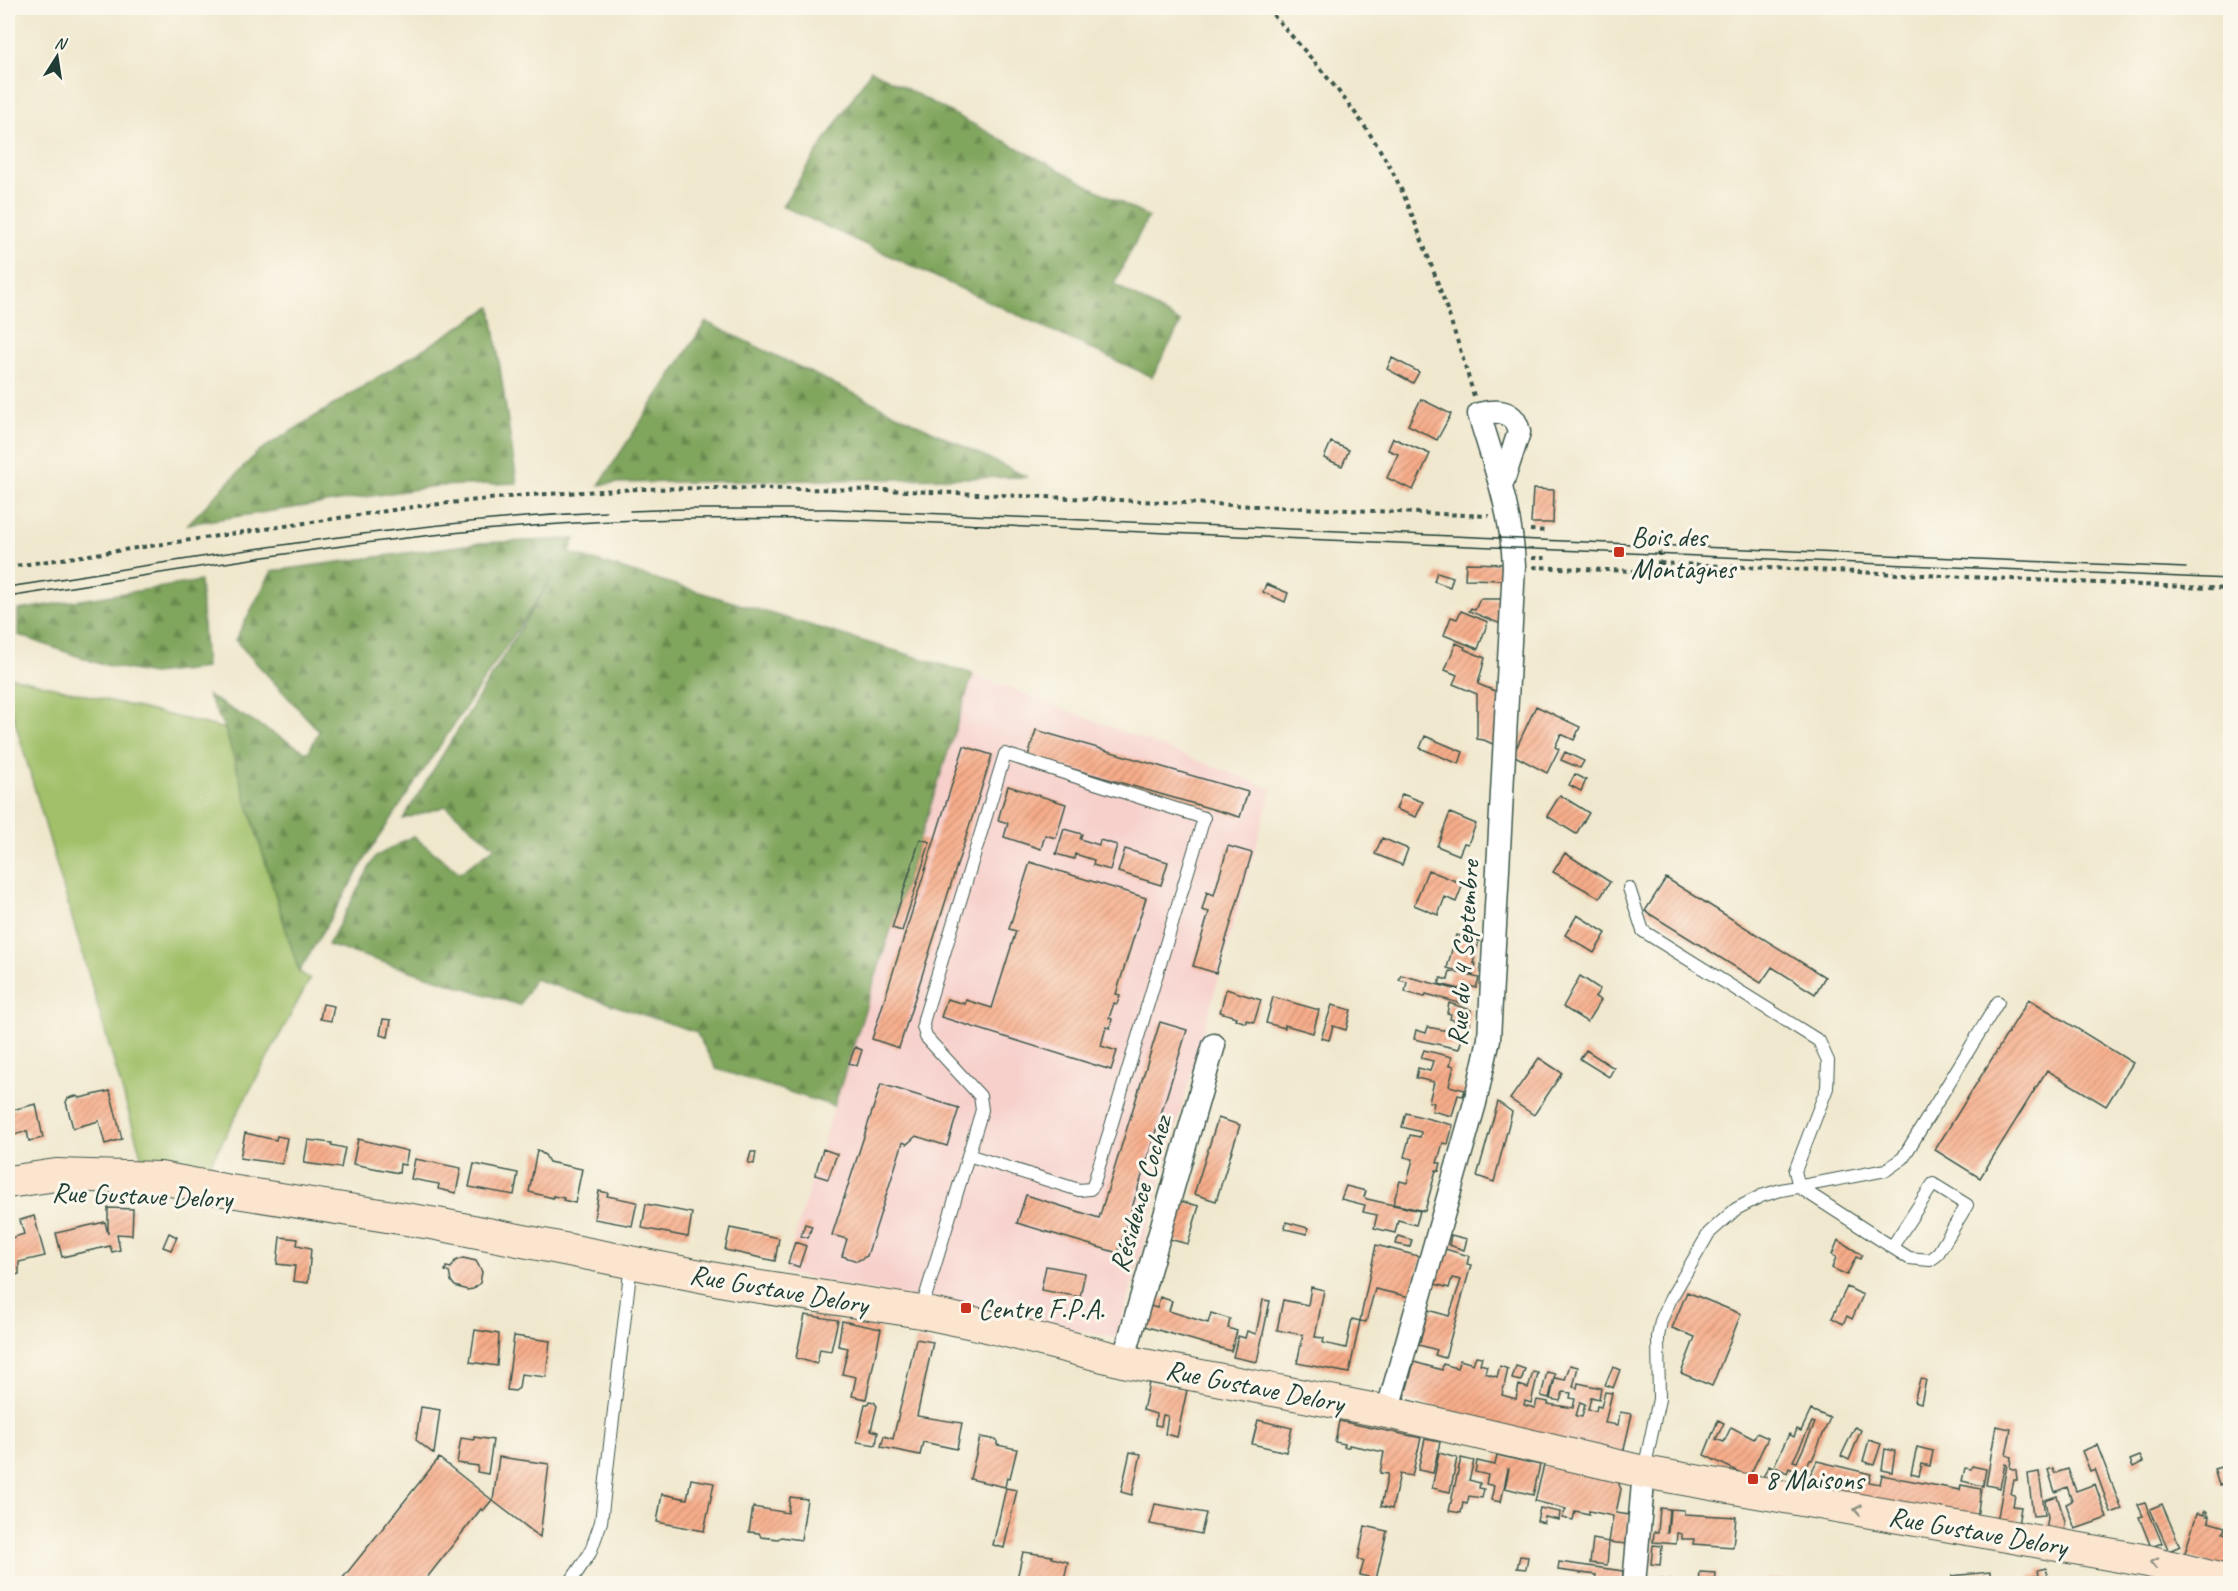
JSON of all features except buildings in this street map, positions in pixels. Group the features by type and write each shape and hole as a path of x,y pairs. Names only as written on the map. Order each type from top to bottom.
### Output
{"street":[{"path":"1479,414 1506,412 1518,427 1519,436 1501,487"},
{"name":"Rue du 4 Septembre","path":"1387,1412 1475,1103 1490,1039 1514,566 1508,517 1479,414"},
{"name":"Résidence Cochez","path":"1123,1360 1214,1045"},
{"name":"Rue Gustave Delory","path":"8,1182 56,1175 160,1178 437,1224 768,1289 921,1312 1123,1360 1387,1412 1644,1472 2148,1561 2230,1582"},
{"name":"Rue Gustave Delory","path":"8,1189 103,1190 164,1196 277,1198"},
{"path":"1634,1584 1644,1472"}],"lane":[{"path":"921,1312 982,1102 980,1096 926,1037 923,1026 1005,754 1204,818 1093,1186 1090,1189 1079,1190 968,1155"},
{"path":"1629,888 1643,931 1819,1041 1828,1061 1827,1088 1795,1171 1799,1187 1909,1258 1930,1260 1937,1256 1967,1205 1933,1184 1892,1247"},
{"path":"1644,1472 1659,1399 1658,1337 1661,1321 1671,1298 1709,1233 1736,1209 1761,1196 1886,1170 1903,1158 1998,1002"},
{"path":"569,1584 590,1553 601,1522 631,1262"}],"path":[{"path":"1267,8 1328,78 1362,123 1388,164 1407,203 1432,267 1479,414"},
{"path":"8,567 420,506 528,495 638,489 884,490 1508,517"},
{"path":"1514,566 1658,572 1660,536 1640,535"},
{"path":"1639,562 2230,589"}],"shaded area":[{"path":"973,674 1272,789 1117,1338 784,1273 834,1106"}],"green space":[{"path":"871,70 1148,217 1114,284 1181,323 1152,377 782,206"},
{"path":"491,307 517,483 437,486 188,524 259,451"},
{"path":"706,322 1027,477 599,485"},
{"path":"575,539 569,553 973,674 834,1106 716,1069 696,1032 534,979 520,1005 328,945 375,857 413,836 460,873 495,847 446,806 403,819 553,576 371,849 299,972 225,729 208,696 308,753 319,731 235,640 272,571 481,543"},
{"path":"200,581 206,668 152,674 100,664 18,635 18,610"},
{"path":"8,676 225,729 299,972 310,979 204,1175 145,1169 12,711 8,705"}],"tram line":[{"path":"630,511 830,509 2186,568"},
{"path":"8,587 231,552 381,532 456,523 606,512"},
{"path":"8,597 263,557 391,540 569,523 716,518 913,522 2230,579"}],"place":[{"name":"Bois des Montagnes","path":"1619,552"},
{"name":"Centre F.P.A.","path":"966,1308"},
{"name":"8 Maisons","path":"1753,1479"}]}
